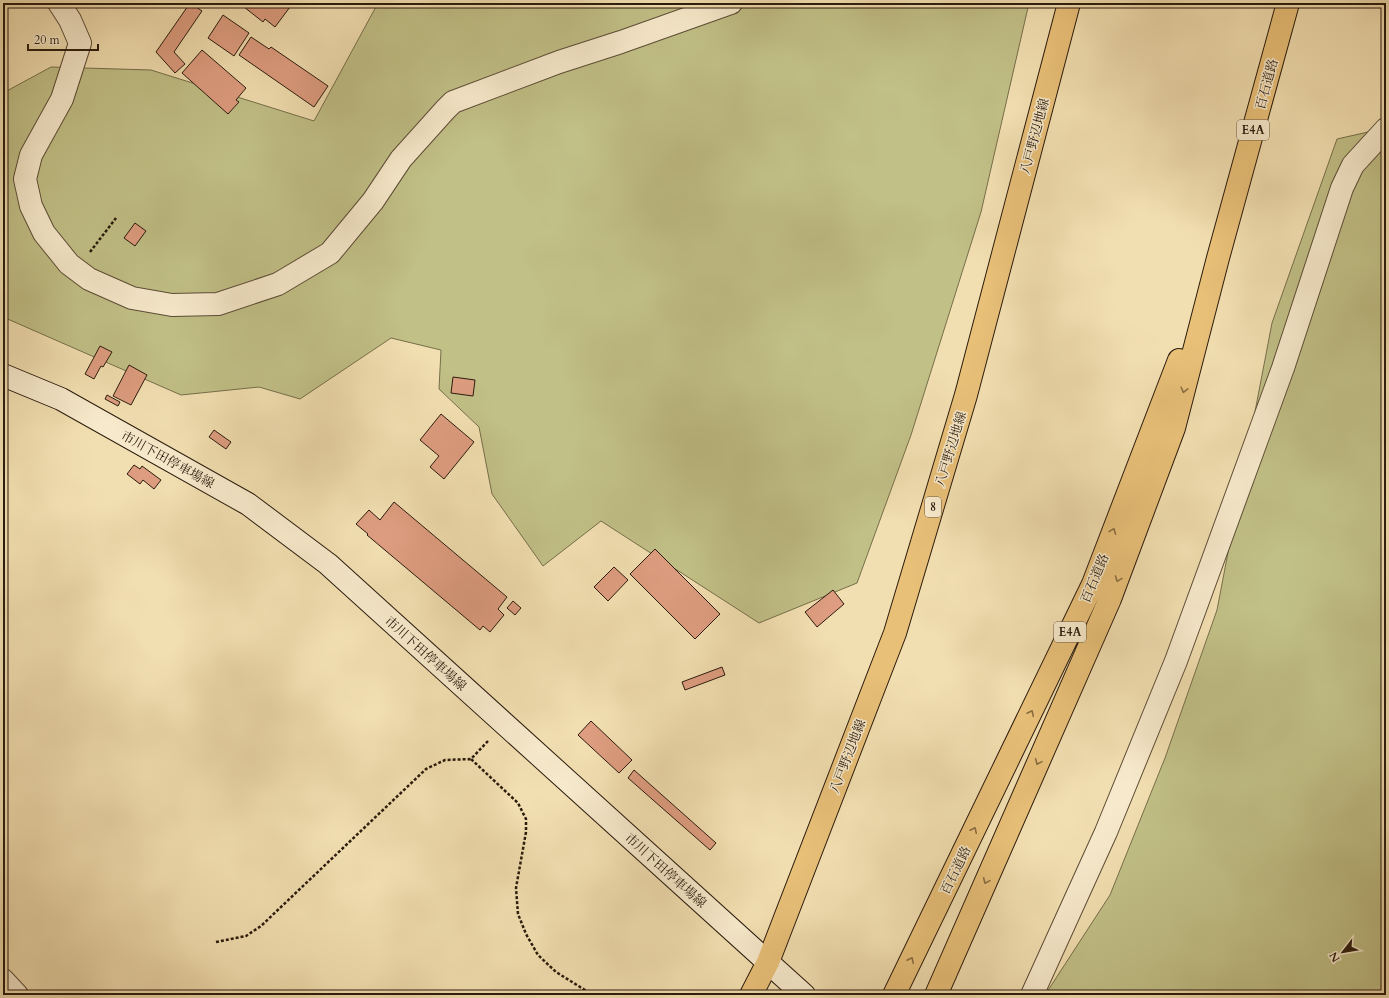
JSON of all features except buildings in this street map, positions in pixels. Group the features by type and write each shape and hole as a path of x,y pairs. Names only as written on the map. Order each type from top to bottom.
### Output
{"main road":[{"name":"八戸野辺地線","path":"751,995 768,962 894,633 966,395 1069,3"},
{"name":"百石道路","path":"936,995 1110,599 1174,428 1218,258 1288,3"},
{"name":"百石道路","path":"894,995 1093,584 1218,258"}],"street":[{"path":"59,3 70,20 80,43 62,99 31,155 25,179 31,206 44,234 69,264 89,279 132,298 172,305 218,304 278,284 330,253 373,201 401,159 453,102 559,62 731,3"},
{"path":"1032,995 1106,832 1176,661 1283,368 1342,188 1353,166 1386,129"},
{"name":"市川下田停車場線","path":"3,374 61,399 248,504 328,564 804,995"},
{"path":"3,980 18,995"}],"path":[{"path":"77,270 116,218"},
{"path":"216,942 246,936 261,926 426,769 445,760 471,759 504,724"},
{"path":"471,759 518,803 526,819 526,832 516,888 518,914 526,934 538,955 556,972 593,995"}],"shaded area":[{"path":"378,3 1029,3 981,212 911,435 857,583 759,623 601,521 543,566 492,494 479,427 439,389 441,350 391,338 300,399 259,387 181,395 3,317 3,93 51,67 151,70 314,121"},
{"path":"1386,128 1386,995 1045,995 1110,895 1165,758 1217,610 1272,323 1337,139"}]}
